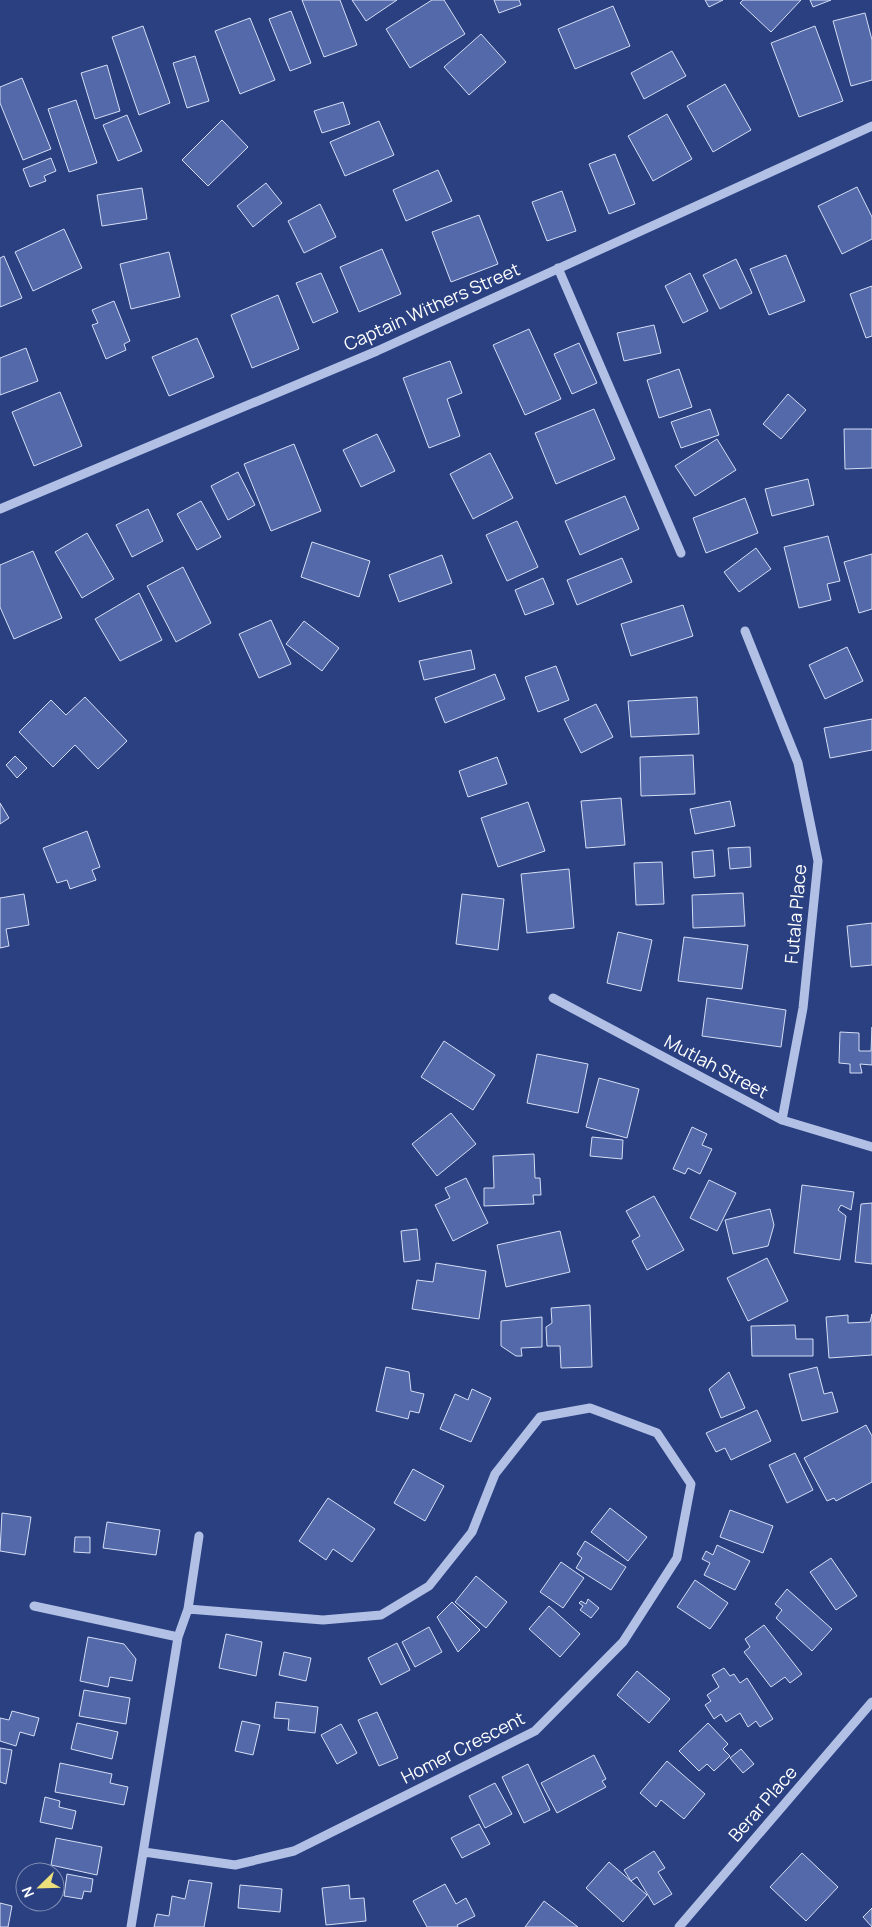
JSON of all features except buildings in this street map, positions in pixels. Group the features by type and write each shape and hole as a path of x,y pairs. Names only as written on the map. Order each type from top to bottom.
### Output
{"street":[{"name":"Captain Withers Street","path":"0,509 377,351 872,126"},
{"path":"558,268 680,553"},
{"name":"Futala Place","path":"745,631 798,763 818,861 804,1008 782,1120"},
{"name":"Mutlah Street","path":"553,998 782,1120 872,1147"},
{"name":"Homer Crescent","path":"144,1852 235,1865 294,1851 535,1731 623,1642 677,1558 692,1484 657,1433 590,1408 540,1417 495,1474 472,1532 429,1586 381,1615 323,1620 188,1609"},
{"path":"131,1927 178,1637 188,1609 199,1536"},
{"path":"34,1606 178,1637"},
{"name":"Berar Place","path":"679,1927 872,1702"}]}
